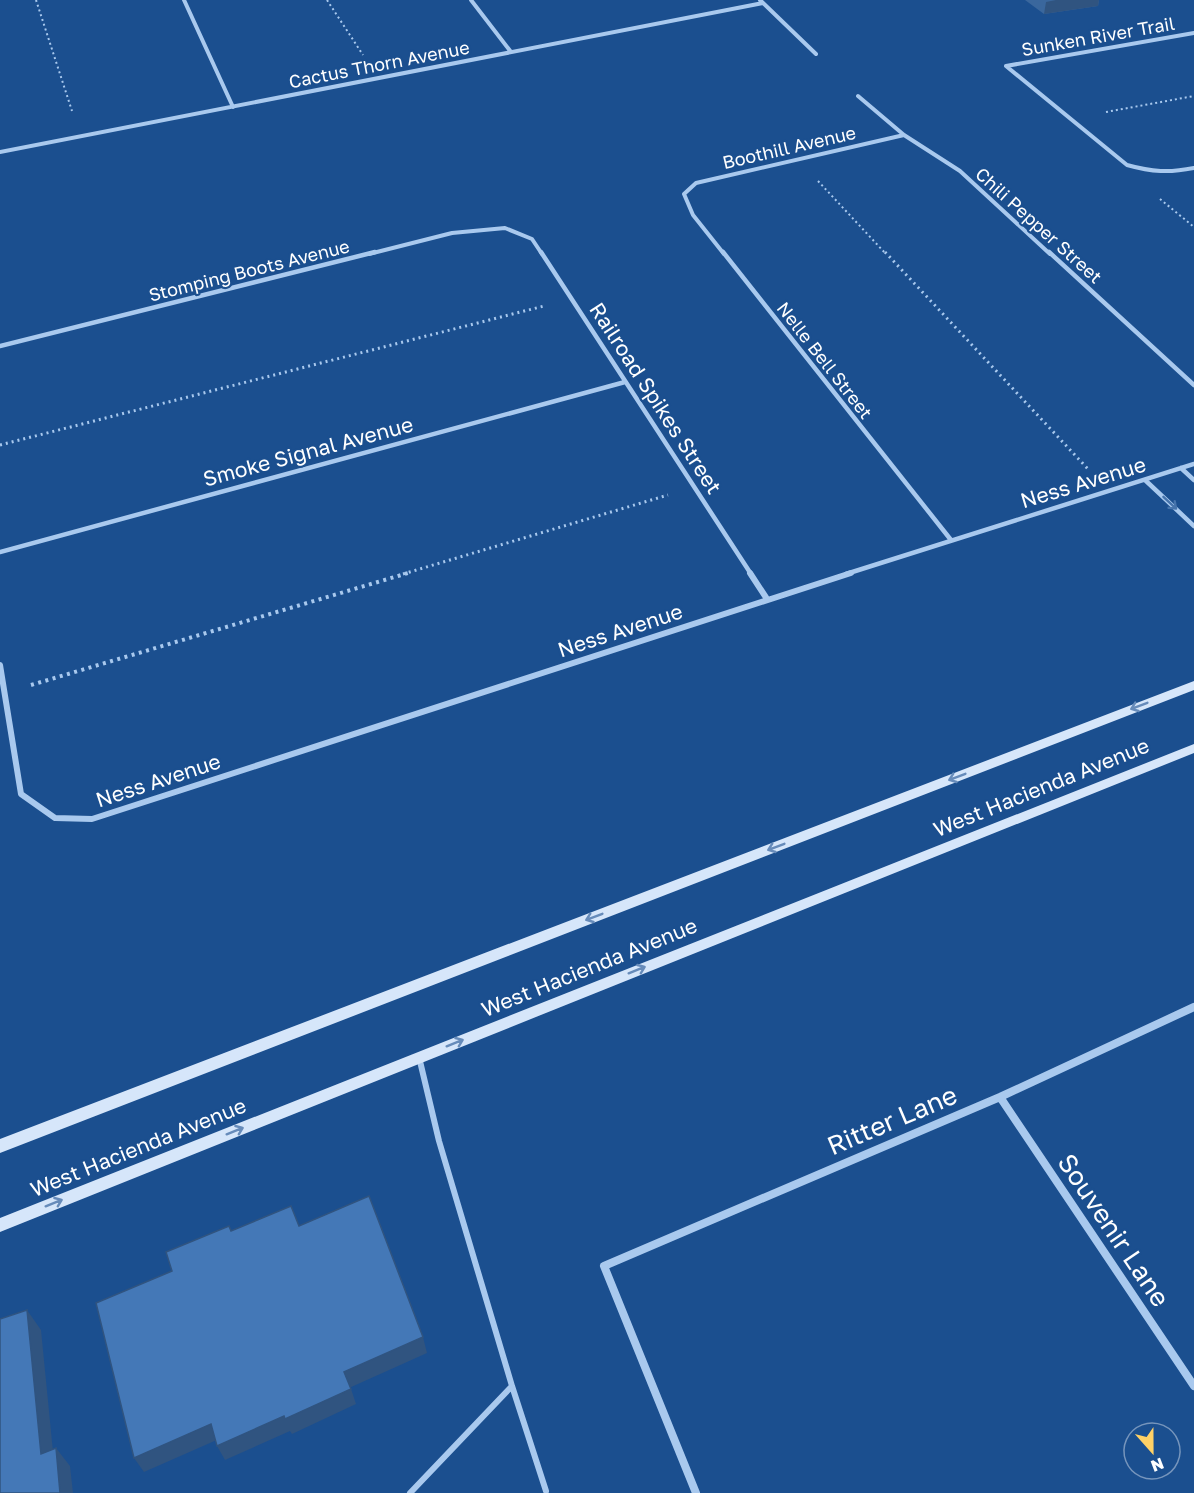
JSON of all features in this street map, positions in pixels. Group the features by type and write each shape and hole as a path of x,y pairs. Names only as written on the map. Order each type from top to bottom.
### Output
{"main road":[{"name":"West Hacienda Avenue","path":"0,1146 1194,685"},
{"name":"West Hacienda Avenue","path":"0,1225 1194,748"}],"street":[{"path":"184,0 233,106"},
{"path":"471,0 511,52"},
{"name":"Cactus Thorn Avenue","path":"0,152 761,1"},
{"path":"761,1 816,54"},
{"name":"Sunken River Trail","path":"1071,119 1006,66 1194,33"},
{"name":"Chili Pepper Street","path":"858,96 904,135 960,171 1194,385"},
{"path":"1071,119 1134,168 1170,173 1194,168"},
{"name":"Boothill Avenue","path":"684,194 696,183 904,135"},
{"name":"Nelle Bell Street","path":"684,194 693,215 951,540"},
{"name":"Railroad Spikes Street","path":"505,228 532,239 767,599"},
{"name":"Stomping Boots Avenue","path":"0,346 452,233 505,228"},
{"name":"Smoke Signal Avenue","path":"0,552 625,381"},
{"name":"Ness Avenue","path":"5,693 21,794 55,818 92,819 767,599 1194,464"},
{"path":"1181,468 1194,480"},
{"path":"1145,480 1194,526"},
{"path":"0,665 5,693"},
{"name":"Ritter Lane","path":"696,1493 604,1266 1000,1097 1194,1007"},
{"name":"Souvenir Lane","path":"1000,1097 1194,1386"}],"lane":[{"path":"419,1057 439,1141 512,1386 546,1491"},
{"path":"410,1493 512,1386"}],"path":[{"path":"36,0 80,136"},
{"path":"327,0 378,78"},
{"path":"1071,119 1194,96"},
{"path":"798,159 1109,491"},
{"path":"0,445 571,299"},
{"path":"5,693 694,487"}],"building":[{"path":"369,1196 423,1337 344,1372 351,1389 285,1419 284,1416 217,1446 211,1424 134,1458 96,1303 172,1271 166,1252 229,1226 231,1231 291,1206 299,1226"},
{"path":"27,1310 41,1454 56,1448 60,1493 0,1493 0,1319"}]}
